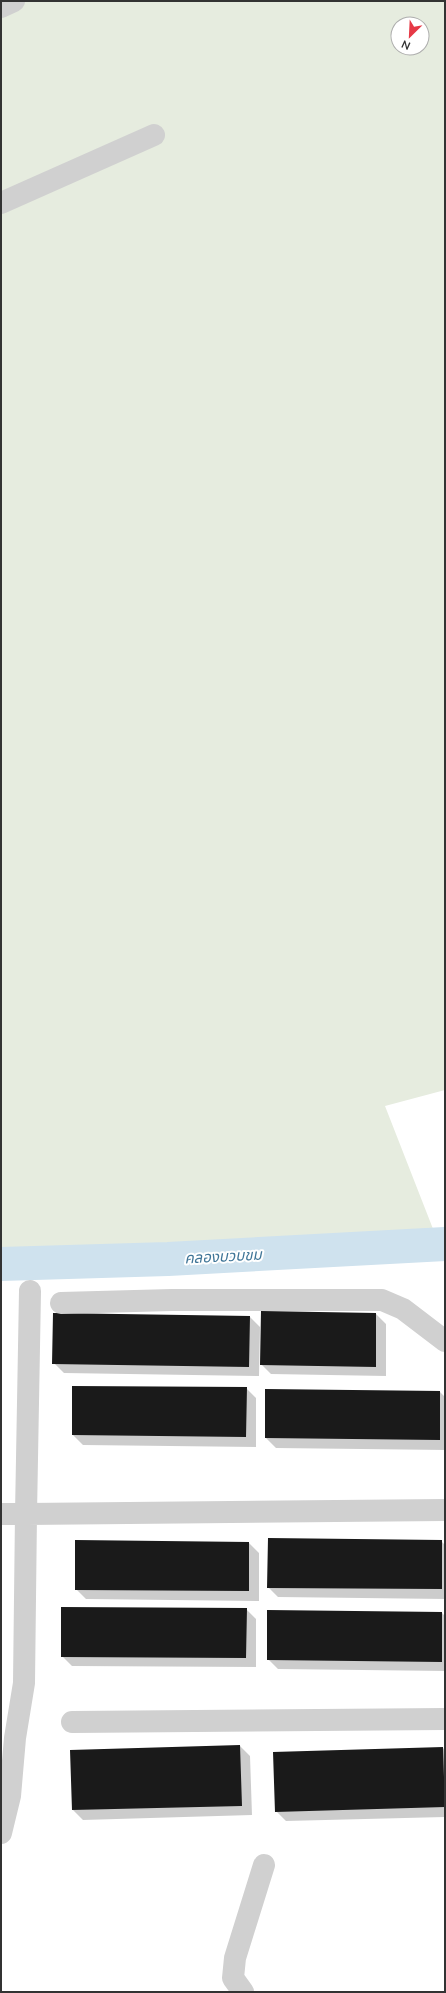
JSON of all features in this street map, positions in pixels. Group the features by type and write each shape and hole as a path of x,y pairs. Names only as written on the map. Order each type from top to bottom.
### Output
{"street":[{"path":"1,7 14,1"},
{"path":"1,202 154,135"},
{"path":"1,1833 10,1796 15,1738 24,1683 30,1291"},
{"path":"61,1303 172,1300 382,1300 403,1309 445,1341"},
{"path":"1,1514 445,1510"},
{"path":"72,1722 445,1719"},
{"path":"243,1992 233,1978 235,1958 264,1865"}],"shaded area":[{"path":"1,1 445,1 445,1090 385,1106 435,1234 1,1253"}],"building":[{"path":"261,1311 376,1313 376,1367 260,1365"},
{"path":"53,1313 250,1316 249,1367 52,1364"},
{"path":"72,1386 247,1387 246,1437 72,1435"},
{"path":"265,1389 440,1391 440,1440 265,1438"},
{"path":"268,1538 442,1540 442,1589 267,1588"},
{"path":"75,1540 249,1542 249,1591 75,1590"},
{"path":"61,1607 247,1608 246,1658 61,1657"},
{"path":"267,1610 442,1612 442,1662 267,1660"},
{"path":"240,1745 242,1806 72,1810 70,1750"},
{"path":"443,1747 445,1807 275,1812 273,1752"}],"waterway":[{"name":"คลองบวบขม","path":"1,1264 168,1259 445,1244"}]}
